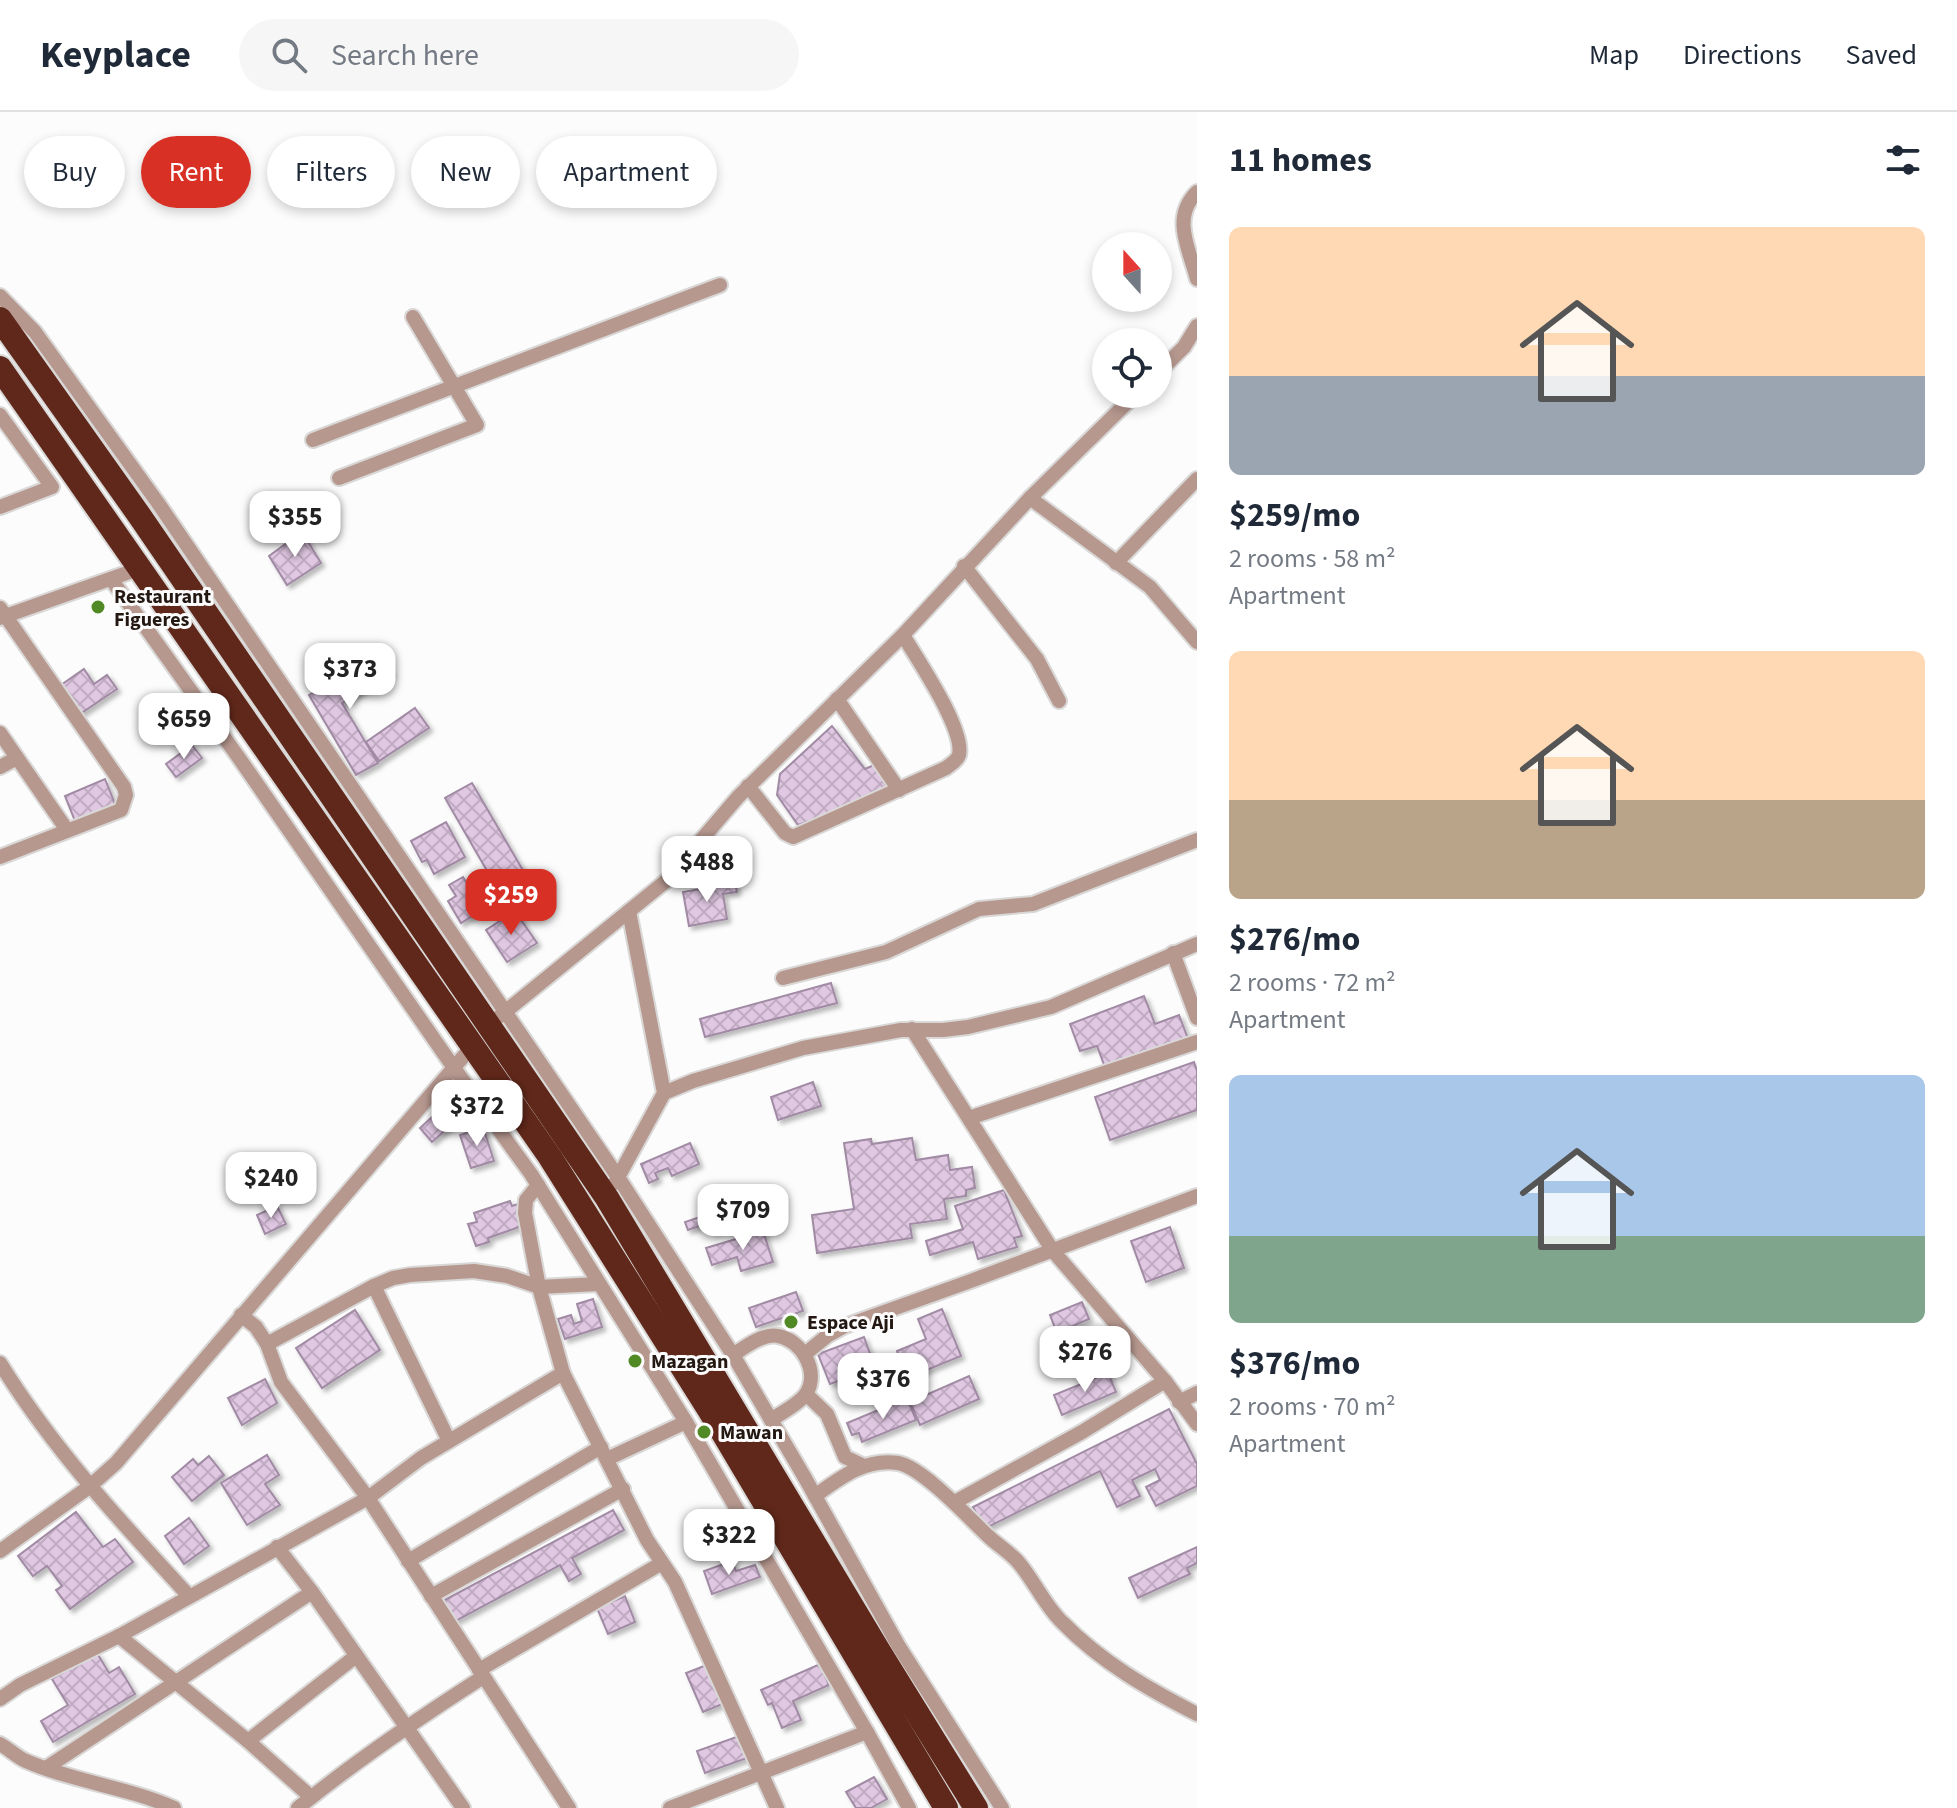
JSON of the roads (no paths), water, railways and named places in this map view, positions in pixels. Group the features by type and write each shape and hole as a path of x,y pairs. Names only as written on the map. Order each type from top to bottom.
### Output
{"highway":[{"path":"0,319 498,1019 613,1187 880,1653 976,1808"},
{"path":"0,368 474,1045 632,1285 946,1808"}],"street":[{"path":"1197,192 1181,221 1197,279"},
{"path":"313,440 720,285"},
{"path":"0,296 35,332 158,503 498,1019"},
{"path":"339,478 477,425 413,317"},
{"path":"1172,359 1197,326"},
{"path":"0,1551 89,1487 116,1463 498,1019 666,881 748,786 903,635 964,566 1122,408"},
{"path":"0,415 52,487"},
{"path":"0,507 76,477"},
{"path":"1116,563 1197,479"},
{"path":"1030,498 1150,587 1197,642"},
{"path":"964,566 1023,639 1059,701"},
{"path":"0,857 121,810 126,795 124,787 2,614 141,568"},
{"path":"111,579 538,1185 686,1422 909,1808"},
{"path":"748,786 791,837 899,790 957,760 960,753 954,724 903,635"},
{"path":"837,699 899,790"},
{"path":"0,733 67,830"},
{"path":"0,767 17,758"},
{"path":"783,978 886,952 979,909 1033,904 1197,840"},
{"path":"629,911 664,1093"},
{"path":"1002,1808 898,1645 733,1355 613,1187 664,1093 693,1081 803,1048 912,1029 968,1027 1051,1007 1197,944"},
{"path":"1173,953 1197,1018"},
{"path":"912,1029 1053,1251 1165,1381 1197,1424"},
{"path":"969,1118 1197,1042"},
{"path":"538,1185 526,1200 525,1213 539,1287 563,1373 647,1540 675,1582 777,1808"},
{"path":"805,1354 845,1326 1197,1196"},
{"path":"267,1344 393,1278 474,1271 507,1276 539,1287 599,1284"},
{"path":"374,1286 449,1441"},
{"path":"241,1315 256,1327 267,1344 281,1382 368,1498 569,1808"},
{"path":"733,1355 760,1340 781,1336 805,1354 812,1371 806,1394 771,1420"},
{"path":"0,1363 24,1402 89,1487 189,1596"},
{"path":"0,1699 20,1685 119,1636 368,1498 421,1458 563,1373"},
{"path":"955,1502 1082,1432 1165,1381"},
{"path":"1179,1402 1197,1393"},
{"path":"806,1394 827,1414 845,1457 864,1466"},
{"path":"408,1561 604,1453 686,1422"},
{"path":"815,1496 846,1474 864,1466 899,1463 955,1502 1016,1559 1059,1620 1139,1683 1197,1714"},
{"path":"431,1596 623,1489"},
{"path":"277,1547 463,1808"},
{"path":"298,1808 481,1673 662,1563"},
{"path":"46,1768 312,1592"},
{"path":"119,1636 248,1741 311,1797"},
{"path":"248,1741 356,1656"},
{"path":"670,1808 867,1732"},
{"path":"0,1744 24,1760 77,1780 140,1794 174,1808"}],"place":[{"name":"Restaurant Figueres","path":"98,607"},
{"name":"Espace Aji","path":"791,1322"},
{"name":"Mazagan","path":"635,1361"},
{"name":"Mawan","path":"704,1432"}]}
